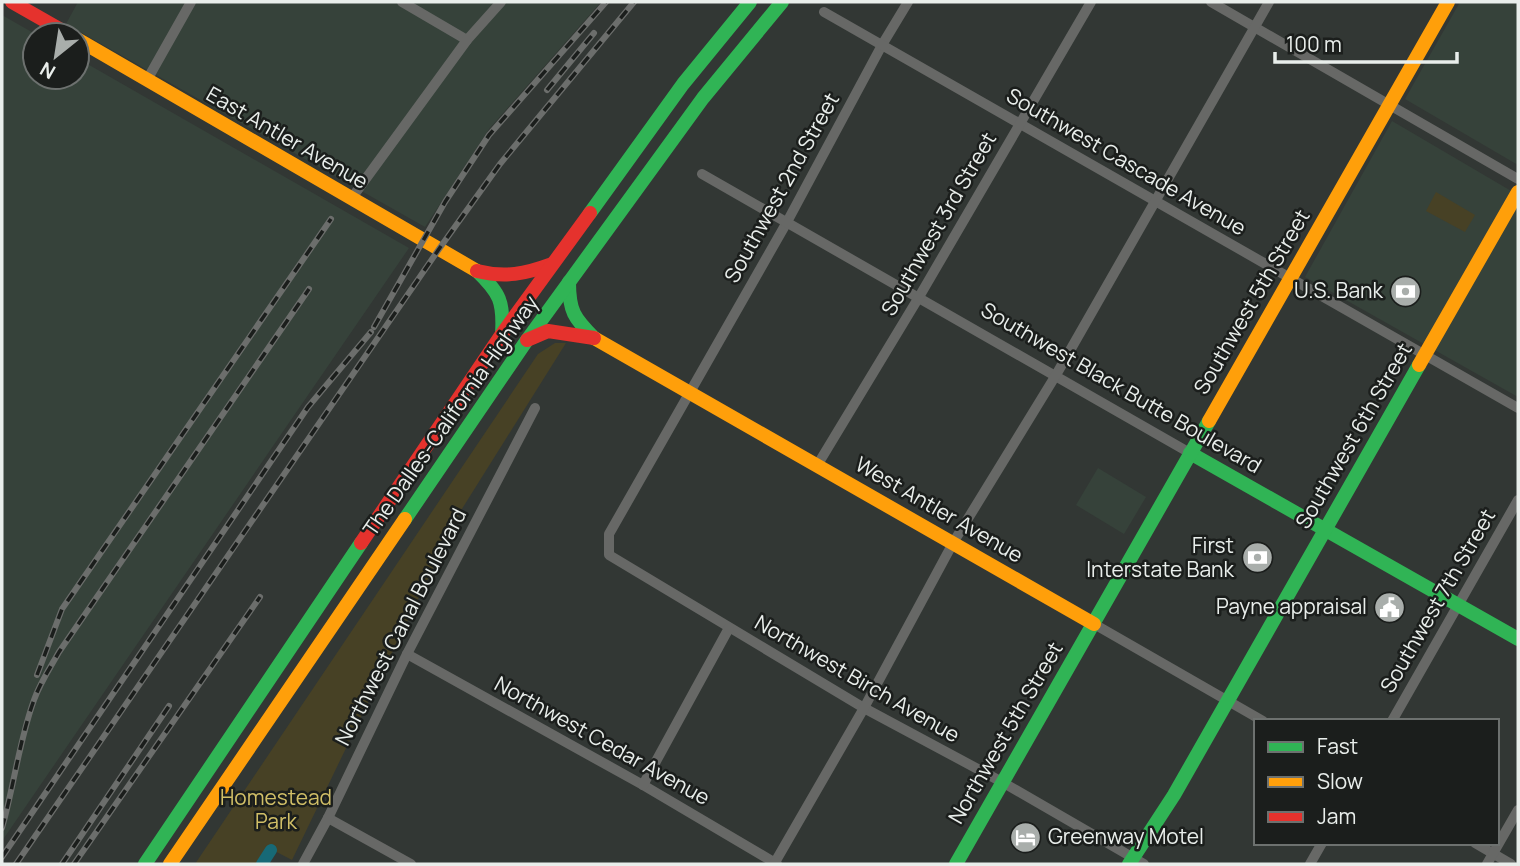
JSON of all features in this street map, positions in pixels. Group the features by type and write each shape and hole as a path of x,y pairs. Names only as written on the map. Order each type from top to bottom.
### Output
{"main road":[{"path":"12,2 45,21"},
{"name":"The Dalles-California Highway","path":"145,864 502,334 683,84 750,2"},
{"name":"The Dalles-California Highway","path":"170,864 527,340 703,98 782,2"},
{"name":"Southwest 5th Street","path":"1094,624 1448,2"},
{"name":"East Antler Avenue","path":"91,47 477,271"},
{"name":"Southwest 6th Street","path":"1136,862 1518,192"},
{"path":"477,271 500,277 515,277 552,264"},
{"path":"477,271 501,297 502,334"},
{"path":"569,282 568,306 572,315 594,338"},
{"path":"527,340 548,331 594,338"},
{"name":"West Antler Avenue","path":"594,338 1094,624"},
{"name":"Southwest Black Butte Boulevard","path":"1190,453 1518,639"},
{"name":"Northwest 5th Street","path":"956,864 1094,624"}],"street":[{"path":"147,80 191,2"},
{"path":"402,2 467,40"},
{"path":"351,199 467,40 501,2"},
{"name":"Southwest 2nd Street","path":"609,534 787,222 908,2"},
{"name":"Southwest 3rd Street","path":"818,464 1091,2"},
{"path":"1211,2 1518,179"},
{"path":"775,864 864,708 953,543 1056,375 1269,2"},
{"name":"Southwest Cascade Avenue","path":"824,12 1518,408"},
{"name":"Southwest Black Butte Boulevard","path":"702,174 1190,453"},
{"name":"Northwest Canal Boulevard","path":"303,864 407,654 534,408"},
{"name":"Southwest 7th Street","path":"1393,719 1518,500"},
{"name":"Northwest Birch Avenue","path":"609,534 609,555 864,708 1002,782 1136,862"},
{"name":"West Antler Avenue","path":"1094,624 1260,719"},
{"path":"643,785 729,628"},
{"name":"Northwest Cedar Avenue","path":"407,654 643,785 775,864"},
{"path":"1499,843 1518,810"},
{"path":"328,818 411,864"},
{"path":"1310,864 1321,845"},
{"path":"1479,845 1511,864"},
{"path":"1487,864 1498,845"}],"shaded area":[{"path":"78,2 601,2 489,129 425,227 91,38 91,21 68,21"},
{"path":"1460,2 1518,2 1518,165 1405,99"},
{"path":"2,15 21,26 21,91 91,91 91,66 409,248 2,841"},
{"path":"1392,121 1518,195 1518,397 1305,277"},
{"path":"1098,468 1146,497 1124,534 1076,505"}],"green space":[{"path":"1436,192 1475,215 1465,232 1426,211"},
{"name":"Homestead Park","path":"555,343 566,343 460,512 292,860 267,847 257,864 195,864 538,354"}],"waterway":[{"path":"262,864 271,850"}],"railway":[{"path":"374,327 445,202 489,135 606,2"},
{"path":"16,864 439,249 500,164 634,2"},
{"path":"547,90 594,33"},
{"path":"37,675 62,609 331,219"},
{"path":"2,828 20,747 36,694 59,652 309,289"},
{"path":"2,857 308,407 371,332"},
{"path":"74,864 260,597"},
{"path":"62,864 169,706"}],"traffic: fast":[{"path":"590,213 683,84 750,2"},
{"path":"405,519 527,340 703,98 782,2"},
{"path":"477,271 499,299 502,334"},
{"path":"569,282 574,313 594,338"},
{"path":"1129,864 1174,795 1419,365"},
{"path":"956,864 1209,421"},
{"path":"1190,453 1518,639"},
{"path":"145,864 361,543"}],"traffic: slow":[{"path":"1209,421 1448,2"},
{"path":"91,47 477,271"},
{"path":"1419,365 1518,192"},
{"path":"594,338 1094,624"},
{"path":"170,864 405,519"}],"traffic: jam":[{"path":"12,2 45,21"},
{"path":"361,543 502,334 590,213"},
{"path":"477,271 515,274 552,264"},
{"path":"527,340 548,331 594,338"}],"place":[{"name":"U.S. Bank","path":"1406,291"},
{"name":"First Interstate Bank","path":"1257,558"},
{"name":"Payne appraisal","path":"1390,607"},
{"name":"Greenway Motel","path":"1025,837"}]}
